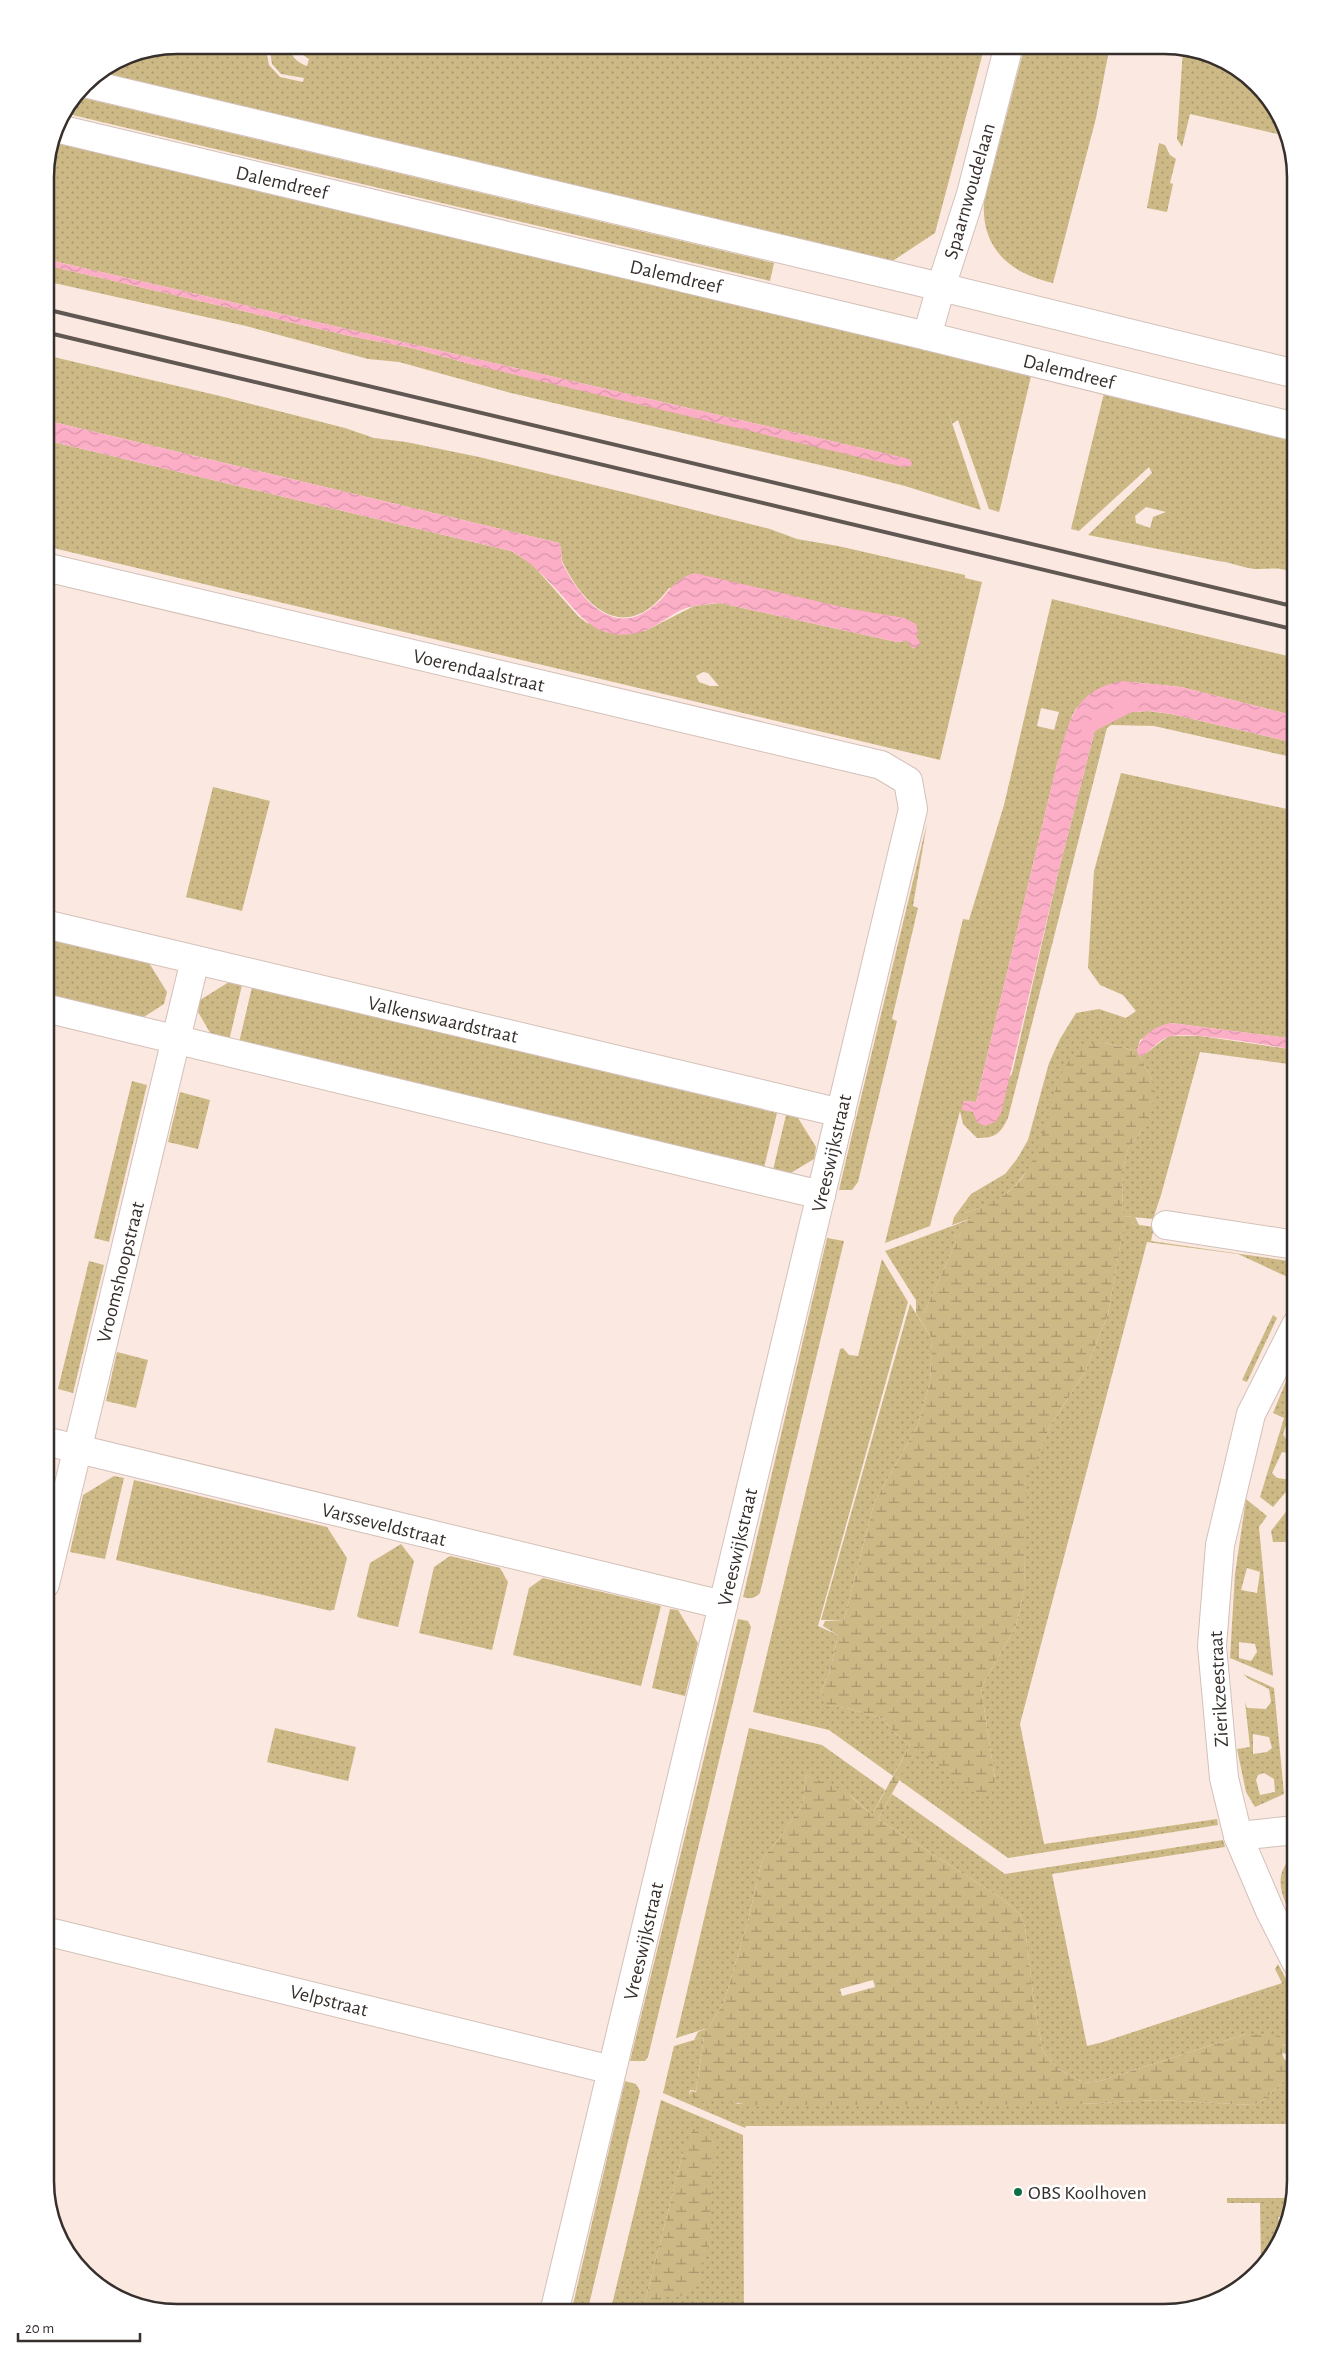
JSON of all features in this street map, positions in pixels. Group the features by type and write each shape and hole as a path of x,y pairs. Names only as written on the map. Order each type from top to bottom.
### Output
{"street":[{"name":"Spaarnwoudelaan","path":"927,336 940,287 971,194 1007,54"},
{"path":"95,86 1287,372"},
{"name":"Dalemdreef","path":"63,130 927,336 1287,425"},
{"name":"Voerendaalstraat","path":"54,569 881,765 908,782"},
{"name":"Vreeswijkstraat","path":"556,2304 913,809 908,782"},
{"name":"Valkenswaardstraat","path":"54,926 840,1113"},
{"name":"Vroomshoopstraat","path":"54,1546 195,960"},
{"path":"54,1010 821,1195"},
{"path":"1166,1225 1287,1244"},
{"name":"Zierikzeestraat","path":"1287,1343 1251,1414 1220,1545 1212,1646 1224,1778 1238,1836 1270,1911 1287,1944"},
{"name":"Varsseveldstraat","path":"54,1443 723,1605"},
{"path":"1238,1836 1287,1831"},
{"name":"Velpstraat","path":"54,1932 612,2070"}],"green space":[{"path":"169,54 267,54 269,65 280,77 303,82 304,78 281,74 272,64 270,54 292,54 300,63 307,66 309,59 302,54 983,54 935,233 894,260 867,259 107,76 137,60"},
{"path":"872,54 889,54 885,62"},
{"path":"1023,54 1108,54 1096,118 1053,283 1024,273 1001,256 993,246 987,233 984,219 984,202"},
{"path":"1183,55 1204,60 1218,66 1245,84 1266,109 1280,135 1190,114 1182,147 1177,139"},
{"path":"83,98 774,263 770,281 70,115"},
{"path":"60,140 797,316 1031,376 999,512 989,509 958,420 952,424 981,510 905,486 846,471 511,393 399,362 368,359 246,326 54,283 54,267 350,336 412,348 474,365 909,459 54,261 54,169"},
{"path":"1159,143 1165,145 1170,155 1176,159 1170,183 1173,184 1167,212 1147,208"},
{"path":"54,357 220,396 345,428 374,438 406,442 479,457 770,529 797,539 838,546 965,575 965,578 982,582 940,760 54,548 54,442 511,551 532,564 578,616 587,623 645,631 694,606 720,603 897,642 907,641 916,635 904,618 669,588 654,605 639,614 625,617 611,615 598,608 585,597 574,582 563,562 559,543 54,422","holes":["703,672 708,673 719,686 710,686 699,682 696,676"]},
{"path":"1104,393 1287,433 1287,570 1249,568 1088,535 1152,473 1149,467 1079,531 1071,529","holes":["1146,507 1166,512 1153,517 1150,528 1136,523 1135,516"]},
{"path":"1052,599 1287,656 1287,714 1181,687 1132,682 1077,707 1072,716 1057,764 976,1102 964,1101 974,1113 1012,1074 1059,869 1095,730 1102,718 1107,714 1148,711 1171,714 1287,741 1287,756 1154,726 1111,725 1107,728 1008,1118 997,1134 977,1138 963,1124 960,1111 930,1226 885,1243 963,919 969,920 1004,805","holes":["1041,708 1059,712 1054,730 1037,726"]},
{"path":"1121,773 1287,809 1287,1038 1171,1023 1140,1040 1137,1051 1101,1042 1045,1129 1032,1165 1015,1186 996,1202 954,1217 971,1194 1005,1174 1017,1159 1028,1140 1049,1063 1060,1039 1076,1013 1099,1009 1126,1018 1136,1011 1123,995 1100,985 1088,968 1094,871"},
{"path":"213,787 270,801 242,911 186,897"},
{"path":"927,823 913,906 918,908 892,1019 897,1021 858,1182 852,1190 839,1190 846,1160"},
{"path":"54,940 149,963 167,992 164,1004 136,1022 54,1003"},
{"path":"229,982 242,985 228,1045 215,1041 198,1012 200,1000"},
{"path":"252,987 777,1113 763,1172 238,1047"},
{"path":"1170,1036 1200,1036 1287,1049 1287,1064 1200,1052 1153,1219 1123,1216 1122,1172 1128,1149 1142,1130 1152,1080 1140,1057"},
{"path":"1101,1042 1137,1051 1152,1080 1156,1096 1142,1130 1128,1149 1122,1172 1123,1216 1135,1217 1139,1225 1124,1224 1108,1314 1085,1372 1050,1426 1027,1482 1024,1590 1016,1626 981,1688 995,1779 992,1793 976,1794 938,1766 918,1746 878,1819 1001,1898 1021,1915 1025,1927 1035,2011 1043,2051 1058,2069 1084,2083 1100,2081 1246,2034 1277,2035 1286,2039 1283,2045 1287,2046 1287,2054 1282,2053 1284,2059 1287,2061 1287,2078 1265,2099 1253,2105 1159,2100 1080,2104 752,2105 694,2098 689,2095 691,2091 696,2092 704,2037 694,2040 698,2032 708,2028 724,2002 748,1921 762,1860 803,1803 806,1775 846,1792 872,1815 910,1745 891,1730 884,1719 851,1709 827,1705 821,1692 830,1671 838,1635 823,1626 825,1621 844,1620 874,1503 918,1425 930,1382 932,1339 916,1313 916,1299 924,1313 956,1242 951,1240 953,1236 958,1237 970,1219 952,1225 954,1217 994,1201 1015,1186 1027,1171 1036,1153 1062,1073 1071,1058 1083,1047","holes":["873,1980 875,1987 842,1996 840,1989"]},
{"path":"132,1081 147,1085 109,1242 94,1238"},
{"path":"180,1092 210,1100 198,1149 168,1142"},
{"path":"786,1115 798,1118 816,1147 814,1159 784,1177 772,1174"},
{"path":"971,1219 958,1237 953,1236 956,1242 924,1313 885,1251"},
{"path":"1124,1223 1154,1227 1151,1241 1287,1261 1287,1277 1238,1254 1147,1242 1020,1724 1044,1844 1217,1819 1218,1825 1008,1858 899,1780 918,1745 938,1766 995,1779 981,1688 1016,1626 1024,1590 1026,1482 1050,1426 1085,1372 1108,1314"},
{"path":"827,1238 844,1241 760,1593 754,1597 745,1598 743,1597"},
{"path":"882,1259 908,1302 818,1626 838,1635 830,1671 821,1692 828,1705 851,1709 884,1719 891,1730 910,1745 893,1776 829,1730 753,1712 840,1349 843,1348 849,1355 858,1356"},
{"path":"89,1261 104,1265 73,1393 58,1389"},
{"path":"910,1304 932,1339 930,1382 918,1425 874,1503 844,1620 821,1620"},
{"path":"1273,1315 1277,1318 1247,1382 1242,1380"},
{"path":"117,1352 148,1360 136,1408 106,1401"},
{"path":"1287,1379 1287,1423 1283,1434 1287,1441 1287,1453 1282,1452 1272,1473 1277,1478 1287,1479 1287,1491 1273,1507 1260,1497 1284,1418 1273,1413"},
{"path":"114,1476 124,1478 105,1559 70,1552 83,1495"},
{"path":"134,1480 327,1527 347,1558 334,1610 331,1611 116,1560"},
{"path":"1246,1499 1267,1516 1259,1527 1273,1676 1230,1658 1235,1574","holes":["1247,1568 1260,1572 1257,1593 1241,1590","1239,1642 1255,1644 1257,1652 1251,1661 1239,1658"]},
{"path":"1287,1511 1287,1542 1273,1542 1271,1531"},
{"path":"401,1544 414,1561 398,1627 360,1618 357,1616 370,1563"},
{"path":"450,1556 500,1568 508,1582 492,1650 419,1633 434,1567"},
{"path":"543,1578 661,1606 641,1686 513,1655 529,1588"},
{"path":"670,1609 678,1610 698,1643 685,1696 652,1688"},
{"path":"738,1619 748,1621 751,1627 648,2057 645,2061 630,2061 632,2053"},
{"path":"1243,1674 1274,1688 1284,1794 1255,1807 1246,1792 1237,1749 1250,1747 1245,1702 1247,1708 1266,1709 1271,1702 1269,1689","holes":["1253,1734 1269,1737 1272,1748 1267,1752 1253,1754","1264,1773 1274,1779 1275,1792 1260,1795 1256,1780 1258,1775"]},
{"path":"275,1728 356,1747 348,1781 267,1762"},
{"path":"749,1728 822,1745 885,1790 872,1815 851,1796 806,1775 803,1803 762,1860 748,1921 724,2002 708,2028 676,2038"},
{"path":"892,1794 1005,1874 1223,1840 1225,1847 1052,1874 1087,2046 1282,1983 1275,1969 1278,1964 1287,1981 1287,2045 1246,2034 1100,2081 1084,2083 1058,2069 1043,2051 1035,2011 1025,1927 1021,1915 1001,1898 878,1819"},
{"path":"1287,1864 1287,1906 1281,1888 1283,1870"},
{"path":"704,2037 696,2091 690,2090 689,2095 727,2100 738,2104 1080,2104 1159,2100 1253,2105 1265,2099 1287,2078 1287,2124 746,2126 745,2128 663,2093 674,2046"},
{"path":"625,2081 636,2084 640,2091 589,2304 573,2304"},
{"path":"661,2100 743,2135 744,2304 663,2304 663,2297 712,2156 714,2138 683,2153 644,2304 612,2304"},
{"path":"693,2129 708,2133 714,2138 709,2244 699,2278 680,2297 663,2297 663,2304 644,2304 683,2153"},
{"path":"1227,2198 1286,2198 1281,2218 1278,2217 1278,2228 1271,2243 1261,2256 1260,2203 1227,2203"}],"water":[{"path":"54,261 909,459 912,463 911,466 904,467 867,459 474,365 412,348 350,336 54,267"},
{"path":"54,422 559,543 563,565 578,589 598,610 610,616 622,618 636,616 650,609 674,585 694,573 851,609 904,618 916,624 918,633 916,636 921,644 913,649 907,641 897,642 720,603 684,609 639,633 619,635 607,633 588,623 536,569 511,551 54,442"},
{"path":"1122,681 1181,687 1287,714 1287,741 1171,714 1149,711 1107,714 1102,718 1095,730 1059,869 1001,1113 995,1122 985,1126 977,1122 973,1112 962,1110 963,1101 976,1102 1065,735 1076,710 1083,700 1106,685"},
{"path":"1171,1023 1287,1038 1287,1048 1230,1039 1177,1035 1164,1039 1140,1057 1137,1051 1142,1040 1160,1026"}],"waterway":[{"path":"1087,733 1088,728 1134,704"}],"railway":[{"path":"54,311 1287,605"},
{"path":"54,334 1287,628"}],"place":[{"name":"OBS Koolhoven","path":"1018,2192"}]}
